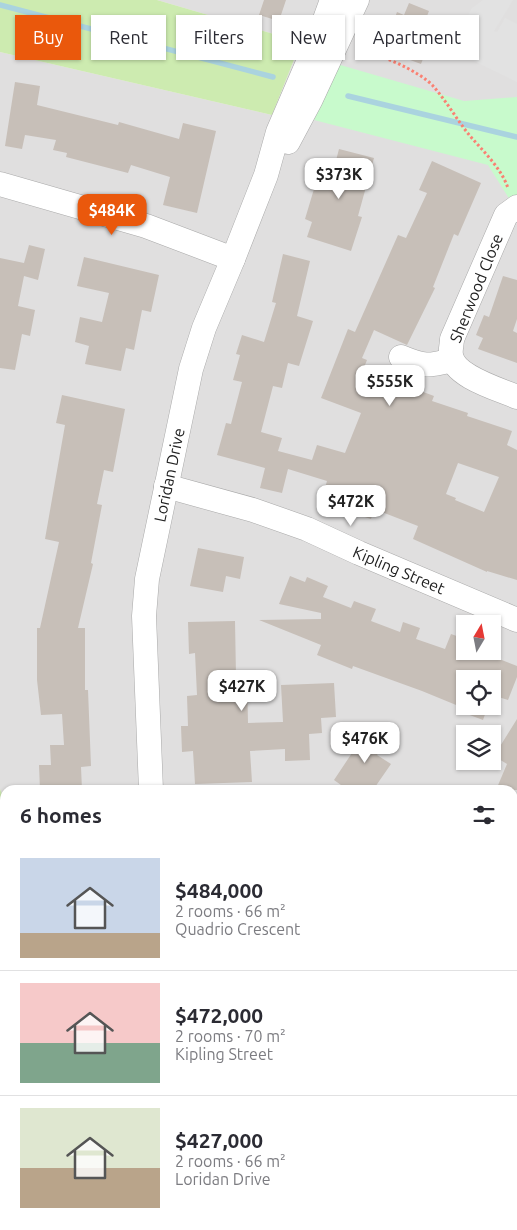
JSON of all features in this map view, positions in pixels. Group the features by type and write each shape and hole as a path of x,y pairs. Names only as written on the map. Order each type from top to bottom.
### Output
{"street":[{"name":"Loridan Drive","path":"150,785 144,616 147,579 191,369 204,328 266,174 278,132 316,44 332,0"},
{"name":"Loridan Drive","path":"266,174 292,137 357,0"},
{"path":"0,184 146,226 233,259"},
{"name":"Sherwood Close","path":"516,207 506,215 452,339 451,357 457,369 469,377 517,397"},
{"path":"401,357 420,365 432,365 452,360"},
{"name":"Kipling Street","path":"166,486 262,513 307,529 517,620"}],"path":[{"path":"351,47 378,54 410,70 433,86 469,135 489,157 506,182 516,207"}],"shaded area":[{"path":"157,0 517,0 517,785 0,785 0,52 15,55 15,60 35,60 272,115 294,60 345,60 345,15 272,15 272,34 262,31 262,15 208,15"},
{"path":"483,0 513,0 494,31 497,32 505,18 517,24 517,82 472,60 479,60 479,15 468,15 472,8"}],"green space":[{"path":"0,0 157,0 208,15 176,15 176,60 262,60 262,31 272,34 272,60 294,60 272,115 35,60 81,60 81,15 15,15 15,55 0,52"},
{"path":"337,64 464,101 517,97 517,207 515,208 488,165 314,120"}],"building":[{"path":"264,0 286,0 281,15 272,15 272,19 259,15"},
{"path":"409,3 429,11 427,15 404,15"},
{"path":"410,60 423,60 421,64"},
{"path":"15,82 40,86 37,105 118,125 119,122 179,139 183,123 216,131 197,213 163,205 170,177 131,165 128,173 66,157 67,153 53,150 56,140 25,135 22,149 5,146"},
{"path":"339,149 374,158 358,216 362,217 351,251 307,237 312,222 305,219 314,189 309,188 315,166 333,172"},
{"path":"432,161 481,183 458,236 454,234 433,287 435,288 407,345 374,330 362,358 367,360 363,370 406,388 407,386 434,396 432,401 468,413 467,416 512,431 507,445 517,450 517,580 487,572 413,539 418,526 374,509 371,519 350,512 351,510 321,501 327,481 288,469 282,493 260,488 265,468 217,455 226,423 231,424 242,382 233,380 240,355 236,354 242,335 264,342 276,303 272,302 283,254 310,261 297,316 313,321 299,366 288,363 282,388 273,386 261,432 282,438 278,451 312,460 317,445 345,453 361,413 321,398 348,329 355,332 398,235 406,238 427,193 419,190","holes":["458,463 499,477 484,512 455,500 456,498 446,494"]},
{"path":"29,245 45,249 38,280 24,276 18,306 35,310 30,336 22,334 15,370 0,368 0,258 24,263"},
{"path":"84,257 159,275 151,312 142,310 134,350 126,348 121,371 85,364 89,346 75,342 80,317 102,322 109,293 77,286"},
{"path":"503,276 517,280 517,319 513,331 517,333 517,363 478,349 483,338 476,335 484,315 489,317"},
{"path":"62,395 125,409 113,472 104,470 97,504 102,505 91,563 93,564 78,628 85,628 85,690 88,690 91,766 81,767 82,785 40,785 39,765 51,765 50,745 64,745 62,714 41,715 37,680 37,628 40,628 59,542 45,539 65,425 56,423"},
{"path":"198,548 244,557 240,579 226,576 223,592 190,586"},
{"path":"290,576 305,582 307,577 328,586 323,597 351,608 354,601 376,609 371,621 400,632 403,622 420,628 416,639 445,649 451,634 456,636 456,660 501,660 517,666 517,677 508,700 501,698 501,670 456,670 456,705 353,666 352,669 317,655 321,645 259,620 321,619 321,613 279,604"},
{"path":"235,621 236,676 247,676 248,723 283,722 281,685 334,683 336,717 321,718 322,733 309,734 310,760 285,761 285,749 250,751 252,782 195,784 193,751 182,752 181,726 188,726 187,696 197,695 195,653 189,654 188,622"},
{"path":"470,715 485,715 483,720"},
{"path":"517,719 517,785 498,785 507,764 501,760 501,745"},
{"path":"370,726 388,739 377,755 391,764 376,785 341,785 334,780"}],"waterway":[{"path":"0,5 273,77"},
{"path":"348,96 517,137"}]}
